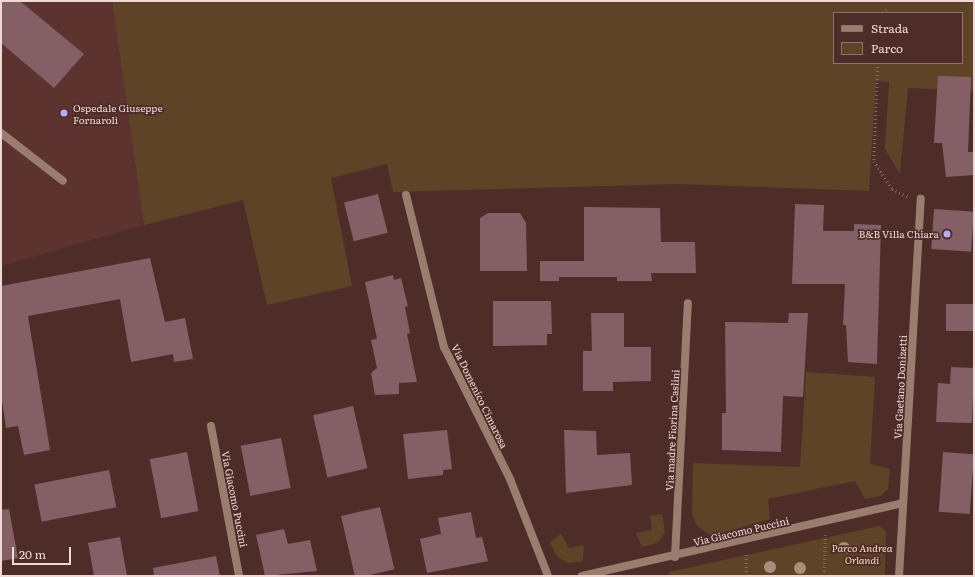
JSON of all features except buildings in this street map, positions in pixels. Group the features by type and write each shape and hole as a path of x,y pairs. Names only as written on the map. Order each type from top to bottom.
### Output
{"street":[{"path":"1,133 63,181"},
{"name":"Via Domenico Cimarosa","path":"406,195 444,347 510,479 548,576"},
{"name":"Via Gaetano Donizetti","path":"899,576 921,199"},
{"name":"Via madre Fiorina Caslini","path":"675,557 688,304"},
{"name":"Via Giacomo Puccini","path":"211,426 239,576"},
{"name":"Via Giacomo Puccini","path":"582,576 747,541 903,503"}],"path":[{"path":"884,12 888,8"},
{"path":"878,64 874,161 892,188 902,195 921,199"},
{"path":"824,576 825,522"},
{"path":"746,576 747,541"}],"shaded area":[{"name":"Ospedale Giuseppe Fornaroli","path":"1,1 112,1 144,225 1,266"}],"green space":[{"path":"112,1 974,1 974,91 908,88 900,174 885,149 889,82 876,81 869,191 680,184 393,192 387,164 331,178 352,286 267,305 243,200 144,225"},
{"path":"806,372 875,377 870,464 890,469 888,489 881,496 865,499 855,481 768,499 770,519 712,536 697,526 692,514 693,463 800,467"},
{"path":"662,514 665,533 657,543 642,547 636,533 652,530 650,516"},
{"name":"Parco Andrea Orlandi","path":"879,526 886,531 885,576 670,576 669,572"},
{"path":"561,534 569,548 584,545 583,561 568,563 557,557 550,542"}],"place":[{"name":"Ospedale Giuseppe Fornaroli","path":"64,113"},
{"name":"B&B Villa Chiara","path":"947,234"}]}
